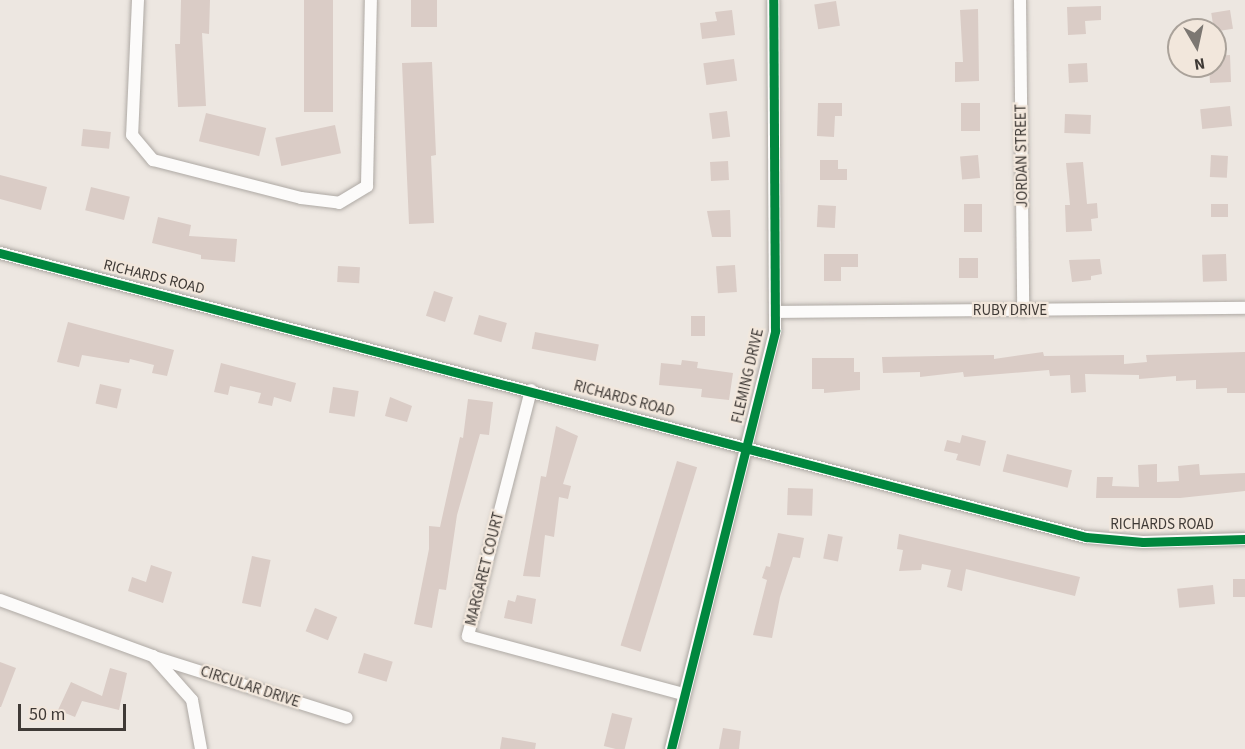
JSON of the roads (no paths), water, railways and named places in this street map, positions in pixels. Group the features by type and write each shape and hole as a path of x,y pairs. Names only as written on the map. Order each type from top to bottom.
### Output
{"street":[{"path":"138,0 132,135 153,160 302,198 339,203 367,186 371,0"},
{"name":"FLEMING DRIVE","path":"671,749 683,694 771,358 776,312 773,0"},
{"name":"JORDAN STREET","path":"1020,0 1023,311"},
{"name":"RICHARDS ROAD","path":"0,253 1098,539 1245,539"},
{"name":"RUBY DRIVE","path":"776,312 1245,308"},
{"name":"MARGARET COURT","path":"531,390 468,636 683,694"},
{"name":"CIRCULAR DRIVE","path":"0,600 153,656 347,718"},
{"name":"CIRCULAR DRIVE","path":"153,656 192,700 201,749"}]}
